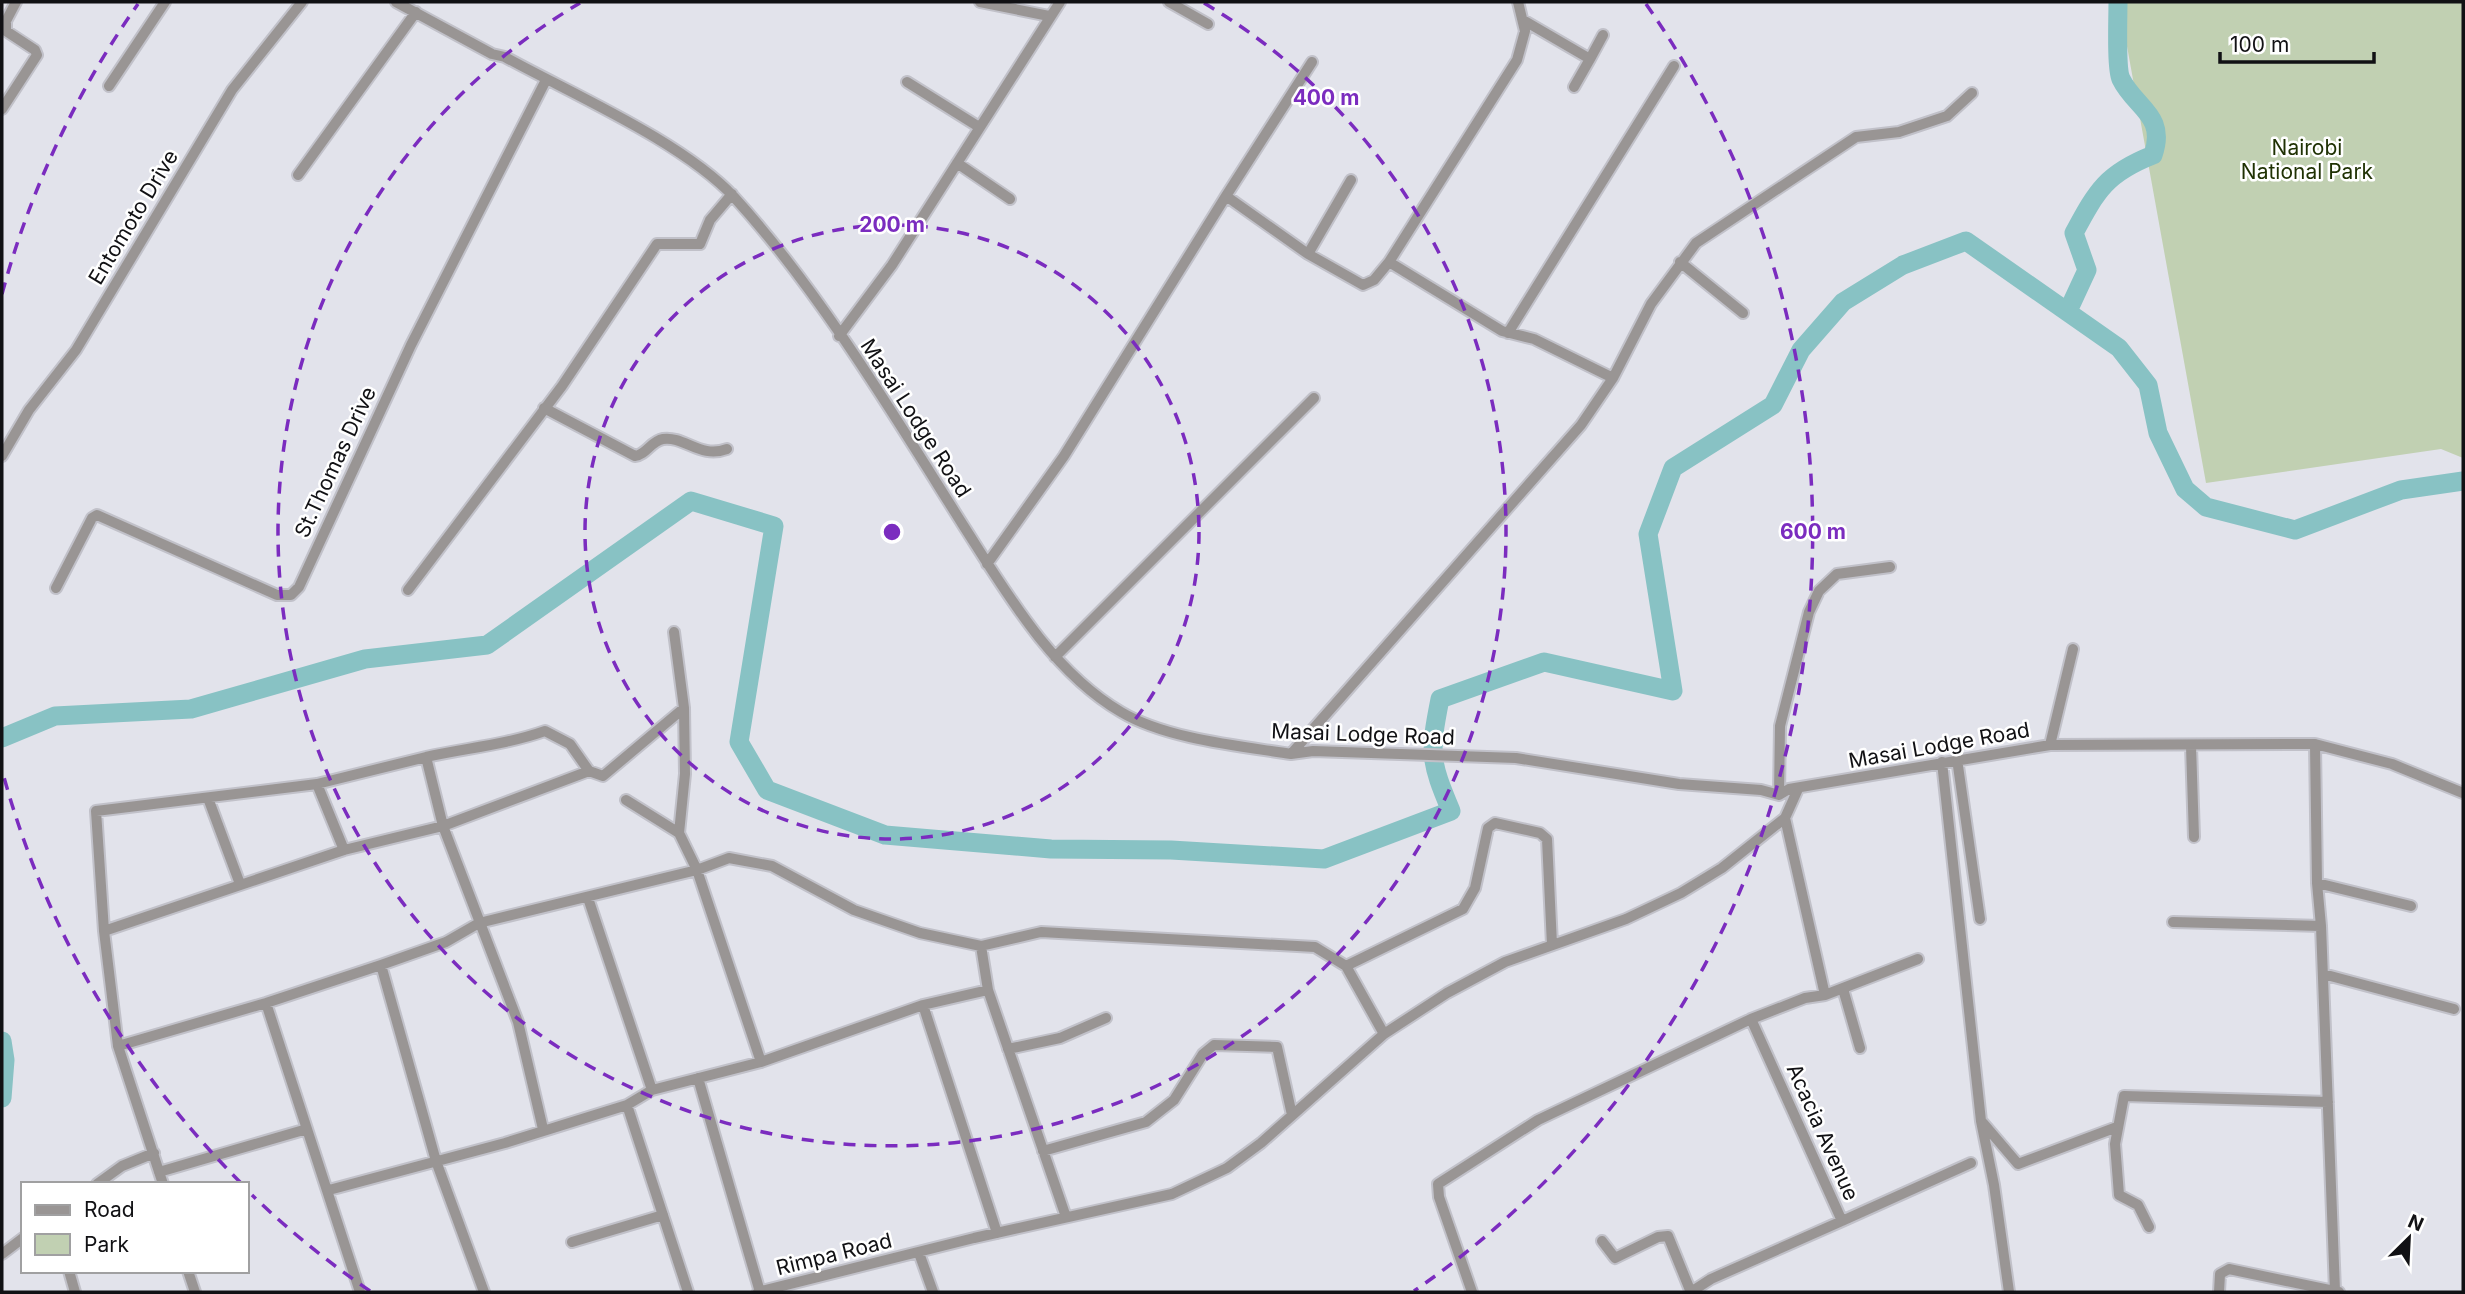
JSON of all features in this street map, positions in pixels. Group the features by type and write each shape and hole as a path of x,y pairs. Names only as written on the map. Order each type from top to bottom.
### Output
{"street":[{"path":"2,108 37,55 34,50 6,31 4,20 16,2"},
{"path":"109,86 165,2"},
{"name":"Entomoto Drive","path":"2,456 29,410 76,350 232,90 302,2"},
{"name":"Masai Lodge Road","path":"396,2 492,54 505,57 687,159 732,194 788,263 839,336 987,565 1055,657 1090,690 1122,713 1192,736 1291,754 1313,751 1444,758 1516,758 1625,776 1761,790 1779,795 1789,789 2050,745 2315,744 2392,764 2463,793"},
{"path":"979,2 1049,16"},
{"path":"839,336 892,265 1060,2"},
{"path":"1169,2 1208,24"},
{"path":"1226,196 1308,254 1363,285 1374,280 1389,262 1517,60 1525,31 1518,2"},
{"path":"298,175 416,12"},
{"path":"1523,20 1590,59"},
{"path":"1574,87 1604,35"},
{"path":"987,565 1064,456 1312,62"},
{"path":"1508,333 1674,66"},
{"name":"St.Thomas Drive","path":"56,588 92,518 97,514 277,595 291,595 299,587 394,381 546,80"},
{"path":"907,82 979,127"},
{"path":"1291,754 1539,476 1581,425 1613,378 1651,304 1696,243 1856,136 1899,132 1947,116 1972,93"},
{"path":"957,163 1010,200"},
{"path":"1308,254 1351,180"},
{"path":"408,590 544,408 656,244 700,244 710,220 732,194"},
{"path":"1389,262 1508,333 1534,340 1613,378"},
{"path":"1680,262 1743,313"},
{"path":"1055,657 1314,398"},
{"path":"544,408 635,456 640,456 657,442 667,439 705,453 727,449"},
{"path":"1779,795 1780,726 1809,612 1819,591 1837,574 1890,567"},
{"path":"674,632 684,708 685,774 679,833 696,870 761,1062"},
{"path":"2050,745 2073,649"},
{"path":"162,1182 118,1046 104,931 96,811 317,784 426,757 480,748 492,743 510,743 545,731 570,744 589,771 603,776 684,708"},
{"path":"2219,1292 2220,1273 2230,1269 2288,1287 2337,1292 2321,926 2316,883 2315,744"},
{"path":"2190,746 2194,836"},
{"path":"426,757 443,826 518,1022 543,1129"},
{"path":"1957,759 1980,919"},
{"path":"1942,762 1981,1121 1994,1185 2009,1292"},
{"path":"104,931 344,850 443,826 589,771"},
{"path":"317,784 344,850"},
{"path":"1798,789 1785,818 1825,995"},
{"path":"208,799 240,884"},
{"path":"626,800 679,833"},
{"name":"Rimpa Road","path":"759,1292 996,1233 1172,1194 1195,1184 1227,1168 1262,1143 1384,1034 1447,993 1504,962 1626,919 1681,894 1723,868 1785,818"},
{"path":"1346,966 1463,909 1475,888 1488,828 1495,823 1540,833 1547,839 1552,945"},
{"path":"118,1046 266,1003 381,965 446,942 479,923 696,870 729,858 772,866 855,910 920,933 981,946 1041,932 1315,947 1346,966 1384,1034"},
{"path":"2316,883 2411,906"},
{"path":"588,898 652,1090"},
{"path":"2173,922 2321,926"},
{"path":"981,946 988,990 1066,1217"},
{"path":"1472,1292 1439,1197 1438,1184 1538,1119 1751,1019 1805,998 1843,989 1918,959"},
{"path":"381,965 436,1161 484,1292"},
{"path":"2323,974 2454,1009"},
{"path":"1843,989 1860,1048"},
{"path":"329,1190 505,1143 627,1105 652,1090 761,1062 923,1005 988,990"},
{"path":"266,1003 360,1292"},
{"path":"923,1005 996,1233"},
{"path":"1008,1049 1060,1038 1106,1018"},
{"name":"Acacia Avenue","path":"1690,1291 1842,1221 1751,1019"},
{"path":"1043,1151 1146,1122 1174,1100 1203,1054 1214,1045 1277,1047 1292,1115"},
{"path":"698,1077 759,1292"},
{"path":"2149,1227 2138,1205 2119,1195 2115,1144 2124,1096 2328,1102"},
{"path":"627,1105 688,1292"},
{"path":"1981,1121 2018,1164 2117,1126"},
{"path":"159,1172 307,1129"},
{"path":"100,1182 122,1166 154,1153"},
{"path":"1842,1221 1972,1163"},
{"path":"572,1242 663,1215"},
{"path":"1602,1241 1615,1258 1658,1237 1668,1236 1690,1291"},
{"path":"2,1254 21,1239"},
{"path":"919,1253 933,1292"},
{"path":"70,1273 75,1292"},
{"path":"189,1273 195,1292"}],"green space":[{"name":"Nairobi National Park","path":"2119,2 2463,2 2463,458 2441,449 2206,483"}],"waterway":[{"path":"2068,311 2087,270 2074,233 2105,185 2124,169 2153,155 2156,141 2153,121 2127,89 2119,73 2118,2"},
{"path":"2,738 55,716 191,709 365,659 487,645 691,501 774,526 739,742 767,790 885,835 1051,849 1171,850 1324,859 1451,811 1435,768 1433,745 1440,699 1544,662 1673,691 1648,534 1673,468 1773,405 1801,350 1843,302 1903,265 1966,241 2119,348 2148,385 2158,433 2185,489 2206,507 2295,530 2401,490 2463,481"},
{"path":"2,1041 5,1060 2,1098"}]}
